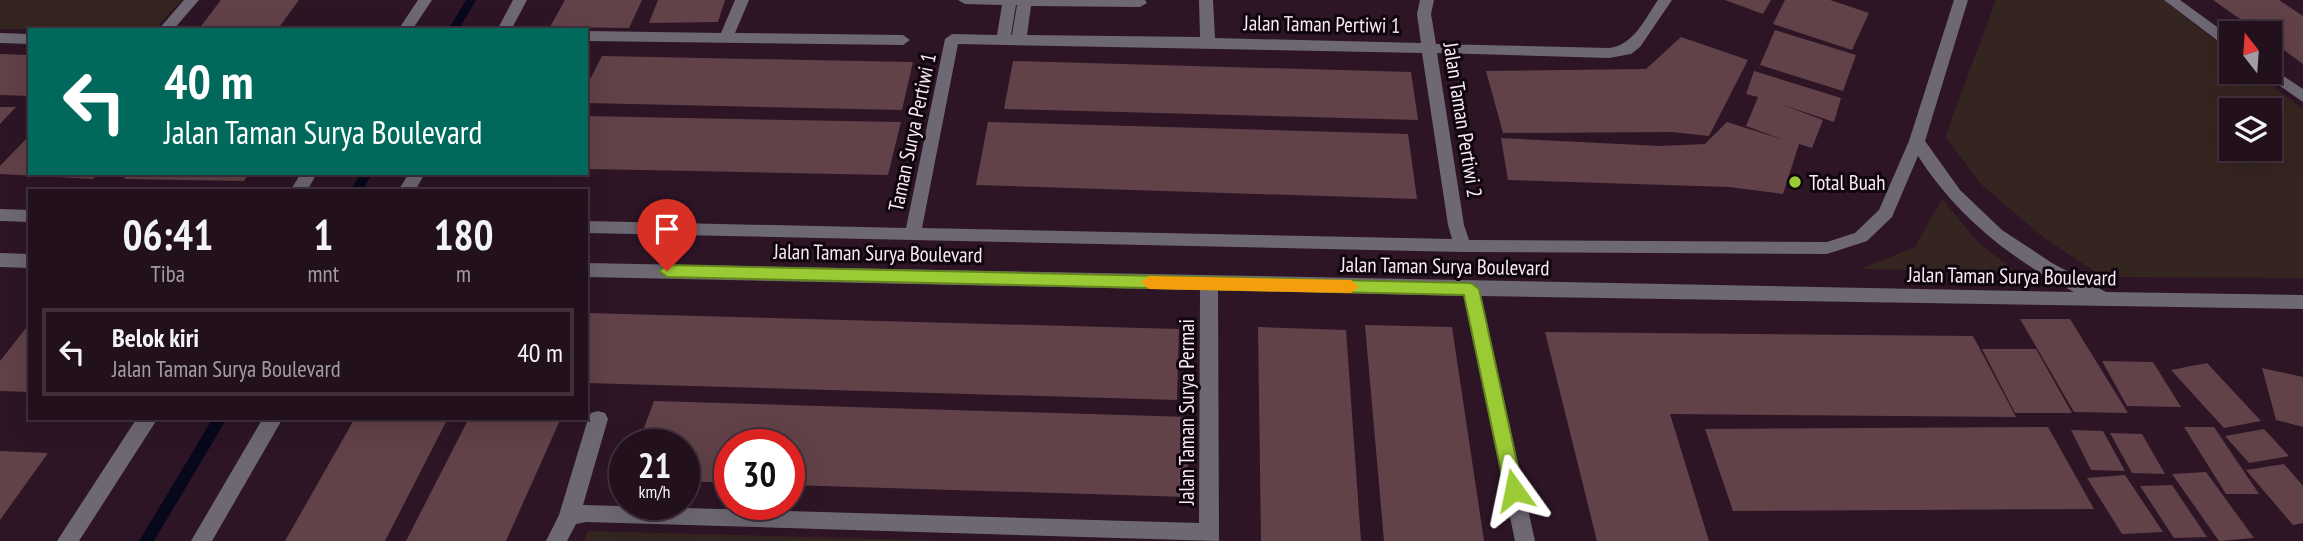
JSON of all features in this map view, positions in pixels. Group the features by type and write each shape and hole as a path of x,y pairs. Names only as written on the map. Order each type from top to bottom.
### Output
{"street":[{"path":"167,28 192,0"},
{"path":"406,28 425,0"},
{"path":"505,28 520,0"},
{"path":"726,38 742,0"},
{"path":"965,0 1140,3"},
{"path":"1206,0 1208,42"},
{"name":"Jalan Taman Pertiwi 2","path":"1427,0 1424,14 1456,225 1463,246"},
{"name":"Jalan Taman Pertiwi 1","path":"952,39 1626,51 1635,44 1665,0"},
{"name":"Jalan Taman Surya Boulevard","path":"588,227 1463,246 1827,248 1861,237 1886,213 1917,141 1961,0"},
{"path":"2171,0 2219,35"},
{"path":"1011,40 1018,1"},
{"path":"588,36 903,40"},
{"path":"0,38 28,39"},
{"name":"Taman Surya Pertiwi 1","path":"913,233 952,39"},
{"path":"2282,82 2303,97"},
{"path":"1917,141 1944,185 1989,230 2041,265 2105,300"},
{"path":"0,215 28,216"},
{"path":"0,260 28,261"},
{"name":"Jalan Taman Surya Boulevard","path":"588,270 1471,289 2303,302"},
{"name":"Jalan Taman Surya Permai","path":"1209,284 1209,537"},
{"path":"1471,289 1525,541"},
{"path":"556,541 569,517 598,419"},
{"path":"67,541 147,420"},
{"path":"201,541 272,420"},
{"path":"569,517 600,514 1209,537"}],"shaded area":[{"path":"0,0 182,0 156,28 0,29"},
{"path":"1996,0 2164,0 2219,44 2219,84 2271,84 2303,109 2303,278 2103,277 2043,237 1983,186 1945,137"},
{"path":"1942,199 1978,242 2016,272 1860,269 1915,247"},
{"path":"588,531 952,541 584,541"}],"building":[{"path":"221,0 299,0 278,28 200,28"},
{"path":"565,0 642,0 629,28 550,27"},
{"path":"658,0 725,0 718,22 649,23"},
{"path":"1725,0 1771,0 1763,14"},
{"path":"1785,0 1830,0 1869,13 1852,50 1773,24"},
{"path":"2213,0 2279,0 2303,16 2303,64 2282,49 2282,21 2243,21"},
{"path":"1775,30 1856,55 1843,91 1760,65"},
{"path":"1681,37 1748,60 1709,136 1672,132 1503,133 1486,71 1646,69"},
{"path":"0,54 28,55 28,96 0,95"},
{"path":"602,56 913,62 902,110 588,103 588,83"},
{"path":"1013,61 1411,72 1418,120 1004,109"},
{"path":"1754,71 1841,98 1834,122 1780,104 1823,120 1812,148 1799,144 1783,194 1729,187 1508,180 1501,138 1660,146 1705,144 1727,122 1784,140 1746,126 1758,97 1746,94"},
{"path":"0,107 16,107 0,124"},
{"path":"588,116 901,122 888,175 588,169"},
{"path":"988,122 1408,134 1417,199 976,185"},
{"path":"28,137 28,175 96,175 93,179 0,174 0,166"},
{"path":"127,175 248,175 244,181 124,179"},
{"path":"588,313 1179,329 1177,400 588,383"},
{"path":"2020,319 2070,319 2128,413 2074,412"},
{"path":"1365,325 1452,327 1484,541 1384,541"},
{"path":"28,326 28,392 0,391 0,361"},
{"path":"1258,327 1346,330 1361,541 1261,541"},
{"path":"1545,332 1973,336 2016,417 1670,414 1709,541 1597,541"},
{"path":"1982,349 2036,349 2072,413 2015,413"},
{"path":"2102,361 2153,362 2181,407 2127,406"},
{"path":"2207,363 2261,421 2224,428 2171,370"},
{"path":"2262,368 2303,377 2303,427 2276,420"},
{"path":"654,401 1189,417 1187,497 805,485 805,429 714,429 714,482 700,482 700,429 644,429"},
{"path":"354,420 447,420 385,541 285,541"},
{"path":"468,420 560,420 506,541 406,541"},
{"path":"2048,427 2094,509 1733,511 1705,429"},
{"path":"2184,427 2214,427 2259,494 2226,494"},
{"path":"2264,429 2289,456 2249,463 2225,436"},
{"path":"2071,430 2103,431 2125,471 2091,470"},
{"path":"2110,433 2142,434 2165,474 2132,473"},
{"path":"0,451 48,453 0,520"},
{"path":"2284,464 2303,486 2303,523 2293,525 2246,470"},
{"path":"2206,472 2254,538 2219,541 2172,474"},
{"path":"2125,475 2163,532 2122,534 2087,478"},
{"path":"2172,485 2207,537 2174,538 2140,486"}],"waterway":[{"path":"454,28 471,0"},
{"path":"357,189 366,175"},
{"path":"146,541 219,420"}],"slow traffic":[{"path":"1149,282 1351,287"}],"place":[{"name":"Total Buah","path":"1795,182"}],"route":[{"path":"667,271 1471,289 1514,490"}]}
